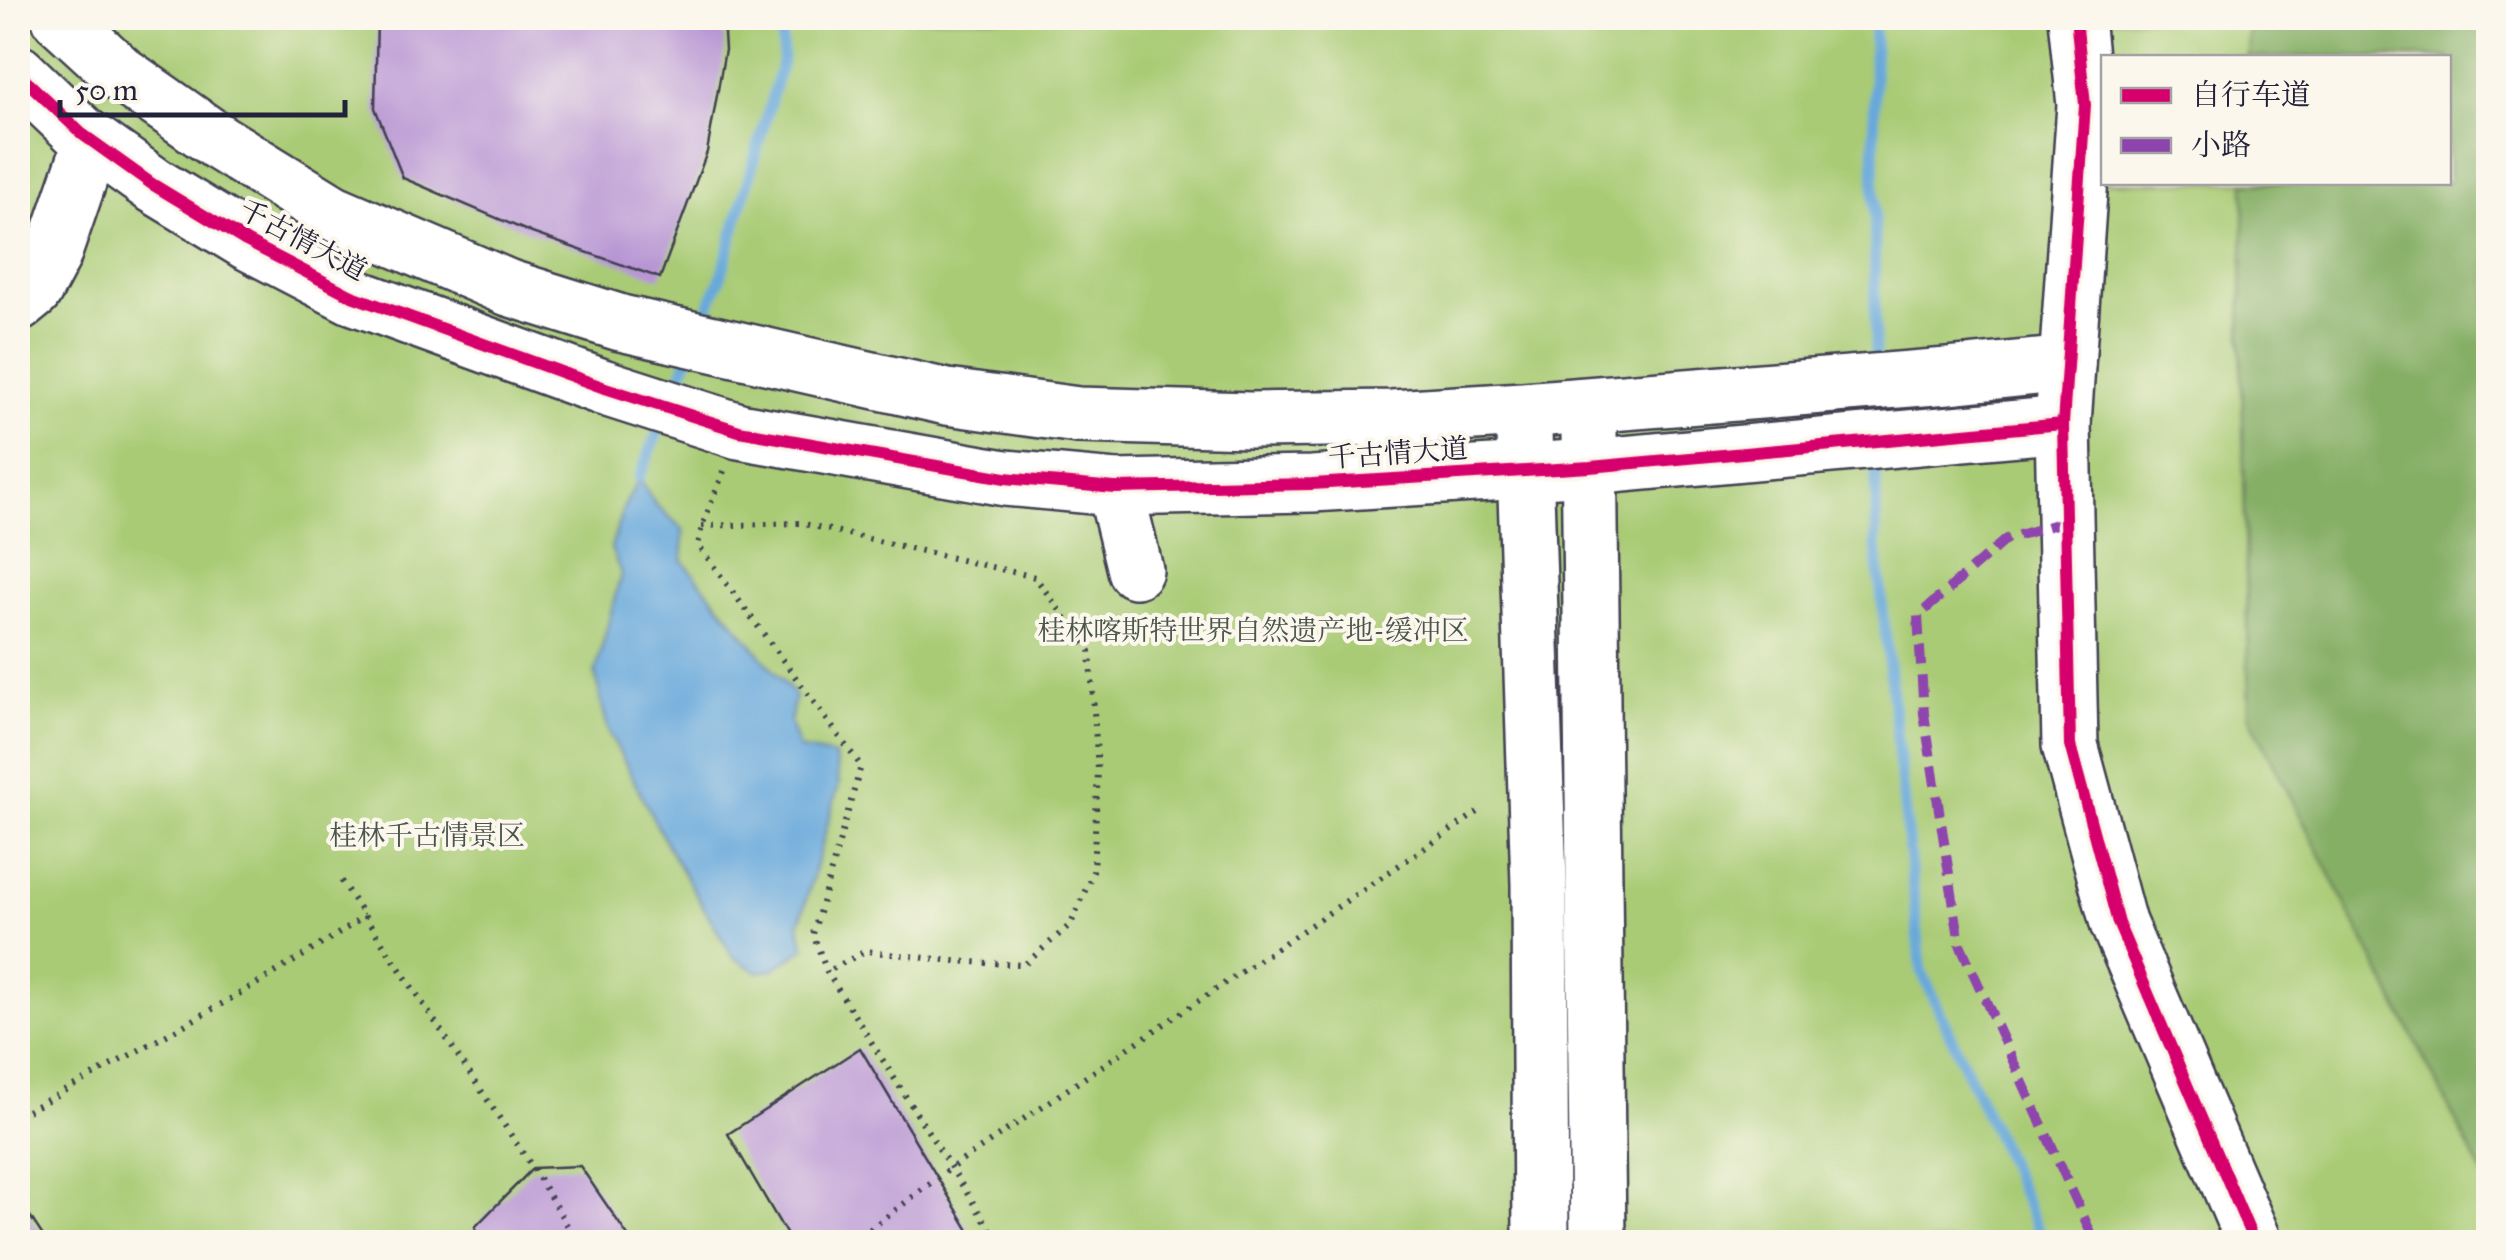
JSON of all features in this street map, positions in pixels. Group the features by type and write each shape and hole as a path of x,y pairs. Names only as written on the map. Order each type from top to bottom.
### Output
{"street":[{"name":"千古情大道","path":"60,18 120,73 217,141 332,212 509,288 621,323 947,397 1078,415 1250,420 1392,418 2067,364"},
{"path":"2076,18 2085,105 2063,424 2070,745 2118,923 2254,1242"},
{"name":"千古情大道","path":"18,73 82,134 152,184 246,241 352,296 602,387 739,431 1005,478 1115,488 1312,484 1590,467 2063,424"},
{"path":"18,304 34,291 52,255 92,142"},
{"path":"1588,404 1598,1242"},
{"path":"1524,410 1539,884 1541,1242"},
{"path":"1115,488 1135,570"}],"path":[{"path":"739,431 698,545 861,766 814,934 827,972 998,1242"},
{"path":"702,526 800,523 1036,577 1090,651 1098,771 1092,872 1071,924 1024,965 865,951 827,972"},
{"path":"853,1242 951,1168 1481,810"},
{"path":"341,880 578,1242"},
{"path":"18,1116 280,970 365,916"}],"green space":[{"name":"桂林喀斯特世界自然遗产地-缓冲区","path":"18,18 2488,18 2488,1242 18,1242"},
{"path":"2249,18 2488,18 2488,1184 2249,715 2241,332 2245,185 2451,185 2451,55 2248,55"}],"water":[{"path":"639,478 655,504 683,529 683,561 795,696 790,723 799,749 835,756 839,784 799,925 805,948 772,970 758,972 733,957 668,847 608,730 595,674 621,574 611,548 623,509"}],"building":[{"path":"377,18 723,18 725,50 707,152 660,278 532,233 403,178 375,108"},
{"path":"860,1048 976,1242 791,1242 728,1134"},
{"path":"580,1166 632,1242 484,1242 475,1227 533,1168"},
{"path":"18,1198 47,1242 18,1242"}],"waterway":[{"path":"701,326 721,277 783,58 781,18"},
{"path":"1874,18 1875,367"},
{"path":"673,396 690,353"},
{"path":"639,478 662,422"},
{"path":"1876,455 1876,545 1922,972 2044,1242"}],"marked path":[{"path":"2066,521 2006,539 1918,616 1924,714 1960,944 2095,1242"}],"cycle path":[{"path":"2076,18 2085,105 2063,424 2070,745 2118,923 2254,1242"},
{"path":"18,73 82,134 152,184 246,241 352,296 602,387 739,431 1005,478 1115,488 1312,484 1590,467 2063,424"}],"park label":[{"name":"桂林千古情景区","path":"427,835"}]}
